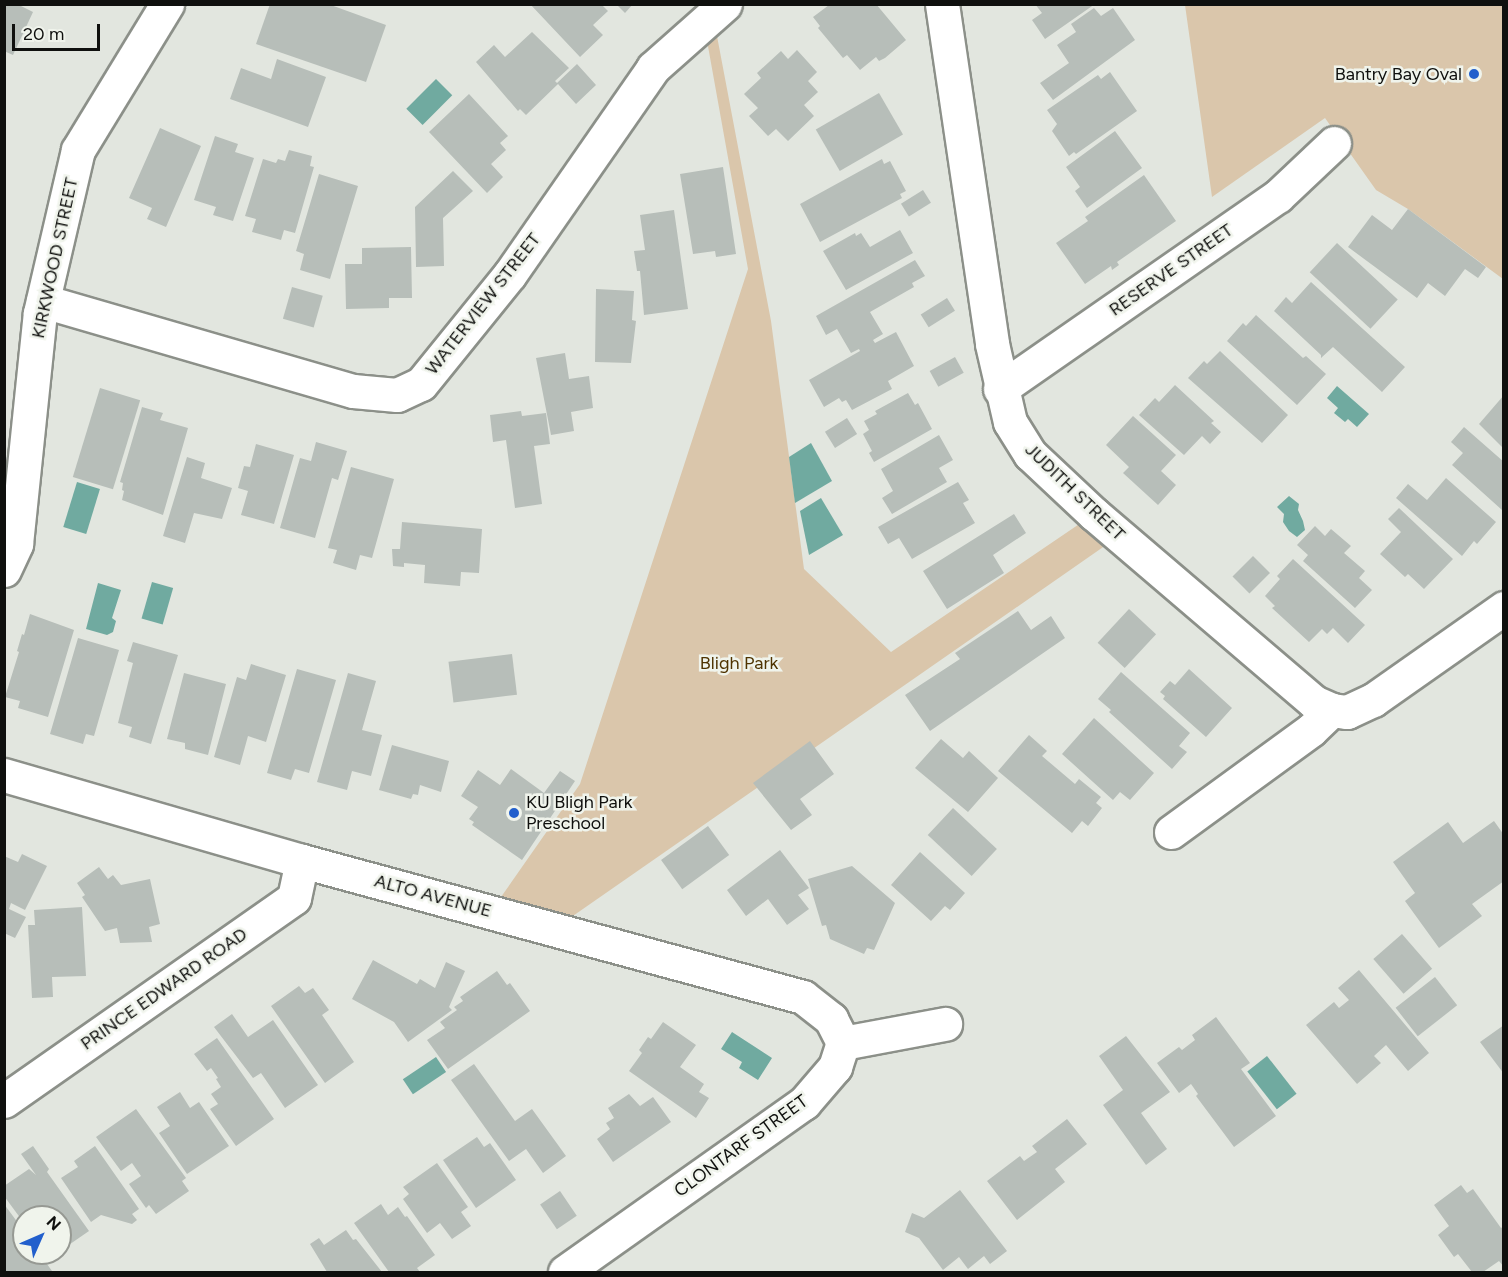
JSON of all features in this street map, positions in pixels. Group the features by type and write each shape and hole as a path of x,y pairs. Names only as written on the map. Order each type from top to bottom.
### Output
{"street":[{"name":"KIRKWOOD STREET","path":"4,570 16,544 43,301 78,150 167,4"},
{"name":"WATERVIEW STREET","path":"43,301 353,392 397,395 421,384 510,274 653,68 725,4"},
{"name":"JUDITH STREET","path":"942,4 1000,388 1010,422 1030,454 1094,514 1314,702 1332,710"},
{"name":"RESERVE STREET","path":"1000,388 1278,196 1334,142"},
{"path":"1171,832 1311,730 1332,710 1347,712 1373,700 1500,618"},
{"name":"ALTO AVENUE","path":"4,775 302,861 803,997 831,1018 843,1043"},
{"name":"PRINCE EDWARD ROAD","path":"4,1101 294,898 302,861"},
{"path":"843,1043 945,1024"},
{"name":"CLONTARF STREET","path":"566,1272 804,1103 835,1067 843,1043"}],"green space":[{"path":"1185,5 1503,5 1503,279 1408,209 1376,190 1325,118 1212,197"},
{"name":"Bligh Park","path":"713,15 771,321 804,569 891,652 1094,514 1119,536 570,918 501,897 580,784 748,269 704,24"}],"water":[{"path":"436,79 452,95 423,125 406,109"},
{"path":"1337,386 1369,414 1357,427 1348,419 1345,422 1334,413 1338,408 1327,398"},
{"path":"811,443 832,481 795,503 789,457"},
{"path":"77,482 100,489 86,534 63,527"},
{"path":"1289,496 1299,504 1298,510 1305,530 1297,537 1283,522 1284,514 1277,507"},
{"path":"821,498 843,535 809,555 800,511"},
{"path":"152,582 173,588 163,625 142,619"},
{"path":"98,583 121,590 112,618 116,621 113,632 107,635 86,629"},
{"path":"732,1032 772,1058 758,1080 739,1068 742,1062 721,1049"},
{"path":"1267,1056 1297,1094 1277,1109 1247,1071"},
{"path":"436,1057 446,1072 413,1094 403,1079"}],"building":[{"path":"4,4 17,4 33,12 13,55 4,51"},
{"path":"270,4 328,4 386,25 366,82 256,44"},
{"path":"530,4 601,4 608,11 593,25 603,35 580,57"},
{"path":"616,4 633,4 625,13"},
{"path":"833,4 876,4 906,40 885,58 879,61 876,57 860,70 847,55 843,58 818,28 820,26 813,17"},
{"path":"1035,4 1095,4 1045,39 1032,20 1042,13"},
{"path":"1094,8 1101,16 1113,8 1135,40 1053,100 1040,83 1069,63 1057,45 1076,32 1071,24"},
{"path":"532,32 569,68 555,81 557,83 577,64 596,85 576,104 558,84 526,115 520,109 518,111 476,62 494,45 505,57"},
{"path":"797,50 817,72 808,81 818,92 804,105 814,116 788,141 776,129 768,136 749,116 758,108 744,94 761,78 757,73 781,51 788,59"},
{"path":"277,59 326,77 308,127 230,99 241,68 271,79"},
{"path":"1110,72 1137,111 1076,154 1074,152 1069,156 1052,131 1057,124 1047,110 1098,75 1101,79"},
{"path":"879,93 903,135 840,171 816,130"},
{"path":"469,94 508,136 500,143 506,150 491,164 503,177 487,193 429,132"},
{"path":"160,128 201,146 166,227 147,219 152,208 129,198"},
{"path":"1115,131 1142,168 1087,208 1075,191 1080,187 1066,167"},
{"path":"215,136 238,144 235,152 254,158 233,221 213,215 216,207 194,200"},
{"path":"289,150 312,156 310,166 314,167 295,233 284,230 281,240 252,232 256,219 245,216 263,159 276,163 278,159 285,161"},
{"path":"882,159 884,164 890,161 906,191 900,194 902,198 820,242 800,204"},
{"path":"723,167 736,254 716,257 715,251 693,254 680,174"},
{"path":"453,171 473,191 443,218 444,266 416,267 415,207"},
{"path":"319,174 358,186 330,279 300,270 304,254 296,251"},
{"path":"1144,175 1176,221 1117,262 1119,265 1112,270 1111,266 1085,284 1056,243 1088,221 1085,217"},
{"path":"923,190 931,203 909,216 901,204"},
{"path":"1408,209 1486,267 1478,278 1465,269 1445,296 1428,283 1417,298 1348,247 1372,215 1392,230"},
{"path":"674,210 688,309 644,315 640,271 637,271 634,251 645,250 640,215"},
{"path":"900,230 913,253 846,290 823,251 855,233 856,236 861,233 870,247"},
{"path":"1337,243 1398,300 1370,329 1310,272"},
{"path":"411,247 412,298 389,298 389,308 346,309 345,264 362,264 362,248"},
{"path":"915,260 925,276 912,283 914,287 870,312 883,334 873,340 875,343 896,332 914,366 888,381 892,389 852,410 846,400 842,402 839,398 824,407 809,380 860,351 859,349 851,353 837,329 826,335 816,316"},
{"path":"1311,282 1405,367 1382,392 1333,347 1321,358 1321,355 1274,311 1286,297 1292,303"},
{"path":"292,287 323,296 314,328 283,319"},
{"path":"596,289 634,291 632,320 636,321 631,363 595,362"},
{"path":"947,298 955,311 929,327 921,314"},
{"path":"1256,315 1303,358 1306,356 1326,374 1297,405 1227,341 1243,323 1246,326"},
{"path":"1220,351 1288,415 1262,443 1188,378 1204,361 1207,364"},
{"path":"565,353 569,379 589,376 593,408 571,412 574,431 551,435 536,358"},
{"path":"955,357 964,373 938,387 930,371"},
{"path":"1175,385 1214,421 1211,423 1221,432 1210,444 1202,436 1184,455 1139,415 1155,398 1159,402"},
{"path":"100,388 140,400 113,489 73,477"},
{"path":"908,393 915,405 918,403 932,429 874,462 869,453 872,451 863,434 869,430 864,421 877,414 875,411"},
{"path":"1504,395 1504,449 1479,424"},
{"path":"142,407 163,413 160,420 188,428 163,515 122,500 124,491 122,490 123,483 120,482"},
{"path":"521,411 522,416 546,413 550,444 534,446 542,504 515,508 506,440 493,442 490,415"},
{"path":"1133,416 1176,455 1161,471 1176,485 1158,505 1123,473 1129,467 1106,445"},
{"path":"847,418 857,434 835,448 825,432"},
{"path":"1464,427 1504,462 1502,510 1452,465 1463,453 1451,442"},
{"path":"939,435 953,460 939,468 947,482 892,514 882,498 893,491 881,469"},
{"path":"316,442 347,451 338,480 332,478 315,538 280,528 300,458 311,461"},
{"path":"256,444 294,455 274,524 241,515 248,491 238,488 244,466 250,467"},
{"path":"187,457 205,463 201,478 232,488 222,519 194,513 185,543 163,536"},
{"path":"351,467 394,479 372,558 360,555 356,570 333,563 337,550 328,548"},
{"path":"1446,478 1496,522 1477,544 1474,541 1462,556 1396,498 1408,484 1427,500"},
{"path":"958,482 969,500 963,503 975,523 912,559 899,538 888,544 878,527"},
{"path":"1399,508 1453,559 1424,589 1408,574 1405,577 1380,554 1401,532 1388,519"},
{"path":"1014,514 1026,533 993,555 1004,573 947,609 923,571"},
{"path":"402,522 482,529 479,573 461,572 460,586 424,583 425,565 404,563 404,567 393,566 392,549 400,549"},
{"path":"1315,526 1325,536 1331,529 1351,546 1344,553 1365,571 1359,578 1372,590 1355,608 1303,561 1308,555 1297,545"},
{"path":"1253,556 1270,573 1249,593 1232,577"},
{"path":"1293,559 1365,625 1348,643 1333,628 1327,634 1322,629 1309,642 1272,608 1275,606 1265,596 1280,579 1277,576"},
{"path":"1129,609 1156,634 1125,668 1098,643"},
{"path":"1018,611 1031,630 1051,616 1065,638 930,731 905,695 960,659 955,653"},
{"path":"30,614 74,630 48,717 18,708 20,701 5,697 22,634 24,635"},
{"path":"78,638 119,650 94,736 86,734 83,744 50,734"},
{"path":"133,642 178,655 151,744 129,737 132,727 118,723 133,663 127,661"},
{"path":"512,654 517,695 453,702 448,662"},
{"path":"251,664 286,675 266,742 248,736 240,765 214,757 237,677 246,680"},
{"path":"297,669 336,680 309,773 295,769 291,780 267,773"},
{"path":"1189,669 1232,708 1206,737 1163,699 1165,696 1160,692 1170,681 1175,685"},
{"path":"1121,672 1190,733 1179,746 1187,752 1172,769 1109,712 1111,710 1098,699"},
{"path":"184,673 226,684 208,755 185,749 185,743 167,739"},
{"path":"348,673 376,681 362,730 382,735 371,776 352,771 347,790 317,782"},
{"path":"1094,718 1154,773 1130,800 1120,792 1113,800 1062,754"},
{"path":"1029,735 1047,751 1042,756 1075,784 1079,779 1101,797 1096,803 1102,808 1088,826 1082,821 1072,833 998,771"},
{"path":"941,739 963,758 969,751 998,778 968,812 915,768"},
{"path":"810,741 834,774 800,799 812,815 791,830 753,783"},
{"path":"392,745 449,761 441,792 420,785 418,795 413,794 411,799 379,790"},
{"name":"KU Bligh Park Preschool","path":"511,769 544,793 560,771 575,781 522,860 472,825 474,822 469,819 478,807 461,796 478,770 500,785"},
{"path":"953,808 997,849 972,876 928,835"},
{"path":"1494,821 1504,835 1504,881 1472,904 1482,916 1439,948 1405,901 1415,893 1393,862 1448,822 1463,843"},
{"path":"708,826 729,855 682,889 661,860"},
{"path":"780,850 809,888 798,895 809,909 787,925 768,899 746,916 727,890"},
{"path":"920,852 965,893 950,910 945,906 931,921 891,885"},
{"path":"22,854 47,866 25,910 11,903 9,909 26,917 15,938 4,933 4,856 18,862"},
{"path":"852,866 895,903 874,950 867,948 864,954 830,939 826,925 822,926 808,879"},
{"path":"99,867 108,879 113,875 121,885 150,879 160,924 149,927 152,942 120,943 117,928 105,931 82,897 85,895 77,883"},
{"path":"82,907 86,976 52,977 53,997 32,998 28,925 35,925 34,910"},
{"path":"1402,934 1432,969 1403,994 1373,959"},
{"path":"373,960 417,984 420,979 435,988 446,962 465,971 449,1007 452,1010 408,1042 394,1022 352,999"},
{"path":"1359,970 1429,1053 1408,1071 1386,1045 1374,1056 1381,1063 1357,1084 1306,1025 1334,1002 1339,1008 1349,1000 1338,988"},
{"path":"497,971 507,985 510,983 530,1011 448,1069 427,1040 445,1028 440,1022 457,1010 454,1007 463,1001 460,997"},
{"path":"1435,977 1457,1005 1418,1036 1396,1008"},
{"path":"299,986 305,993 313,988 329,1010 322,1015 354,1062 325,1083 271,1006"},
{"path":"232,1014 248,1037 273,1020 318,1085 285,1108 261,1073 253,1078 214,1027"},
{"path":"1216,1017 1250,1063 1241,1069 1276,1116 1234,1147 1196,1096 1198,1094 1191,1084 1179,1093 1157,1063 1179,1047 1182,1050 1195,1040 1192,1035"},
{"path":"663,1022 696,1045 680,1067 704,1084 699,1092 709,1098 696,1118 629,1071 642,1053 639,1050 648,1037 651,1039"},
{"path":"1504,1025 1504,1074 1480,1042"},
{"path":"1126,1036 1170,1092 1141,1113 1167,1149 1146,1165 1103,1105 1123,1090 1099,1056"},
{"path":"217,1038 274,1119 236,1146 210,1109 218,1104 211,1094 221,1087 216,1079 218,1078 211,1068 207,1071 194,1054"},
{"path":"474,1064 515,1121 532,1109 566,1156 543,1173 526,1149 509,1161 451,1080"},
{"path":"180,1092 190,1108 199,1102 229,1146 187,1174 159,1133 170,1126 157,1107"},
{"path":"629,1094 640,1106 653,1097 671,1122 613,1162 597,1139 610,1129 606,1123 614,1118 608,1108"},
{"path":"136,1109 186,1178 182,1181 189,1191 156,1214 149,1205 146,1208 129,1184 141,1176 132,1163 121,1171 96,1137"},
{"path":"1067,1119 1087,1144 1055,1169 1065,1182 1017,1220 987,1181 1020,1156 1024,1161 1037,1152 1032,1146"},
{"path":"477,1137 484,1147 490,1143 516,1180 476,1208 443,1160"},
{"path":"33,1146 49,1169 47,1172 70,1205 12,1207 4,1196 4,1186 29,1169 36,1175 21,1154"},
{"path":"95,1146 139,1209 132,1214 137,1220 132,1224 101,1215 91,1222 61,1178 78,1167 74,1161"},
{"path":"437,1163 468,1207 461,1212 471,1226 452,1239 440,1223 427,1233 403,1199 409,1194 403,1187"},
{"path":"1461,1185 1467,1193 1473,1189 1501,1228 1504,1226 1504,1267 1499,1261 1483,1272 1472,1272 1458,1254 1454,1257 1438,1235 1449,1226 1434,1205"},
{"path":"960,1190 1007,1251 990,1264 984,1256 968,1269 959,1257 943,1270 919,1238 905,1232 912,1213 924,1218"},
{"path":"560,1191 577,1216 557,1229 540,1204"},
{"path":"4,1204 12,1215 12,1265 48,1265 52,1271 4,1272"},
{"path":"381,1204 388,1215 398,1207 435,1255 417,1268 420,1272 389,1272 354,1223"},
{"path":"72,1207 89,1231 72,1243"},
{"path":"346,1230 382,1272 327,1272 310,1244 319,1238 324,1245"}],"place":[{"name":"Bantry Bay Oval","path":"1474,74"},
{"name":"KU Bligh Park Preschool","path":"514,813"}]}
